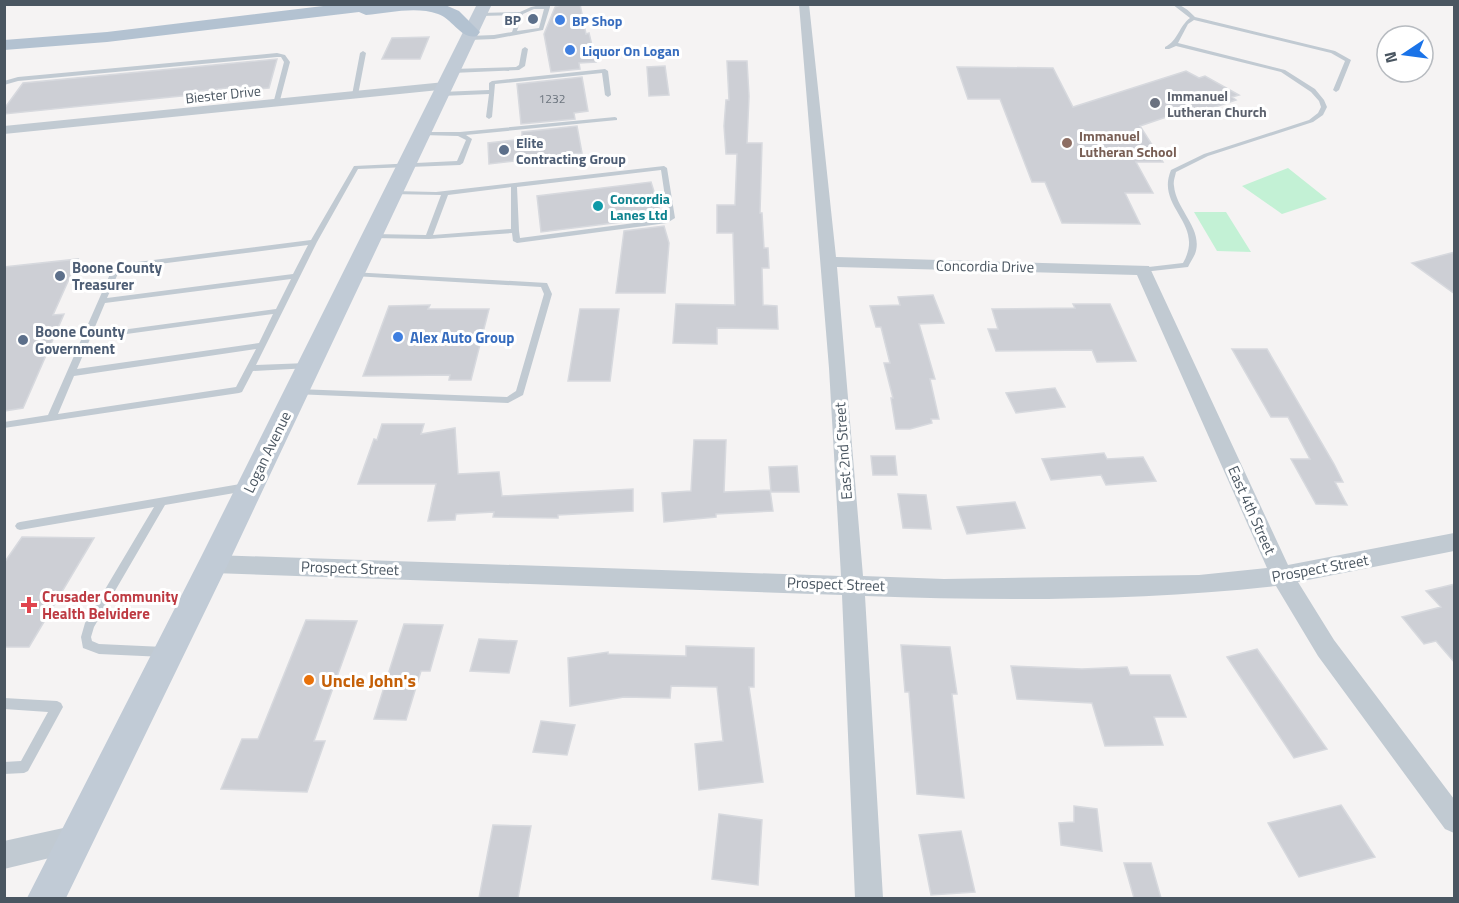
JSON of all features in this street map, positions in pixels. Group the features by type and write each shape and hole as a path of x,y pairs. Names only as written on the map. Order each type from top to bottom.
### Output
{"main road":[{"path":"4,43 131,34 387,4"},
{"path":"346,7 432,7 476,22"},
{"name":"Logan Avenue","path":"46,898 213,564 476,22"}],"street":[{"name":"East 2nd Street","path":"804,4 814,94 853,585 869,898"},
{"name":"Biester Drive","path":"4,130 276,104 446,84"},
{"name":"Concordia Drive","path":"827,262 1143,270"},
{"name":"East 4th Street","path":"1143,270 1282,576 1326,648 1455,820"},
{"name":"Prospect Street","path":"213,564 944,589 1199,585 1282,576 1455,542"},
{"path":"4,855 77,839"}],"lane":[{"path":"1174,4 1192,18 1333,52 1348,60 1336,90"},
{"path":"548,6 540,29 514,33 476,22 521,13 533,8 548,6"},
{"path":"514,33 521,13"},
{"path":"1167,48 1175,44 1186,23 1192,18"},
{"path":"1143,270 1185,265 1194,251 1191,231 1170,186 1173,171 1206,154 1311,121 1321,114 1324,107 1318,93 1283,71 1175,44"},
{"path":"446,84 517,69 522,66 525,49"},
{"path":"355,95 363,53"},
{"path":"4,83 30,78 277,55 283,56 286,62 276,104"},
{"path":"489,117 492,83 604,71 608,95"},
{"path":"446,84 492,92"},
{"path":"422,133 459,134 615,119"},
{"path":"4,425 239,390 313,242 356,167 460,164 469,139 459,134"},
{"path":"393,193 445,193 514,185 664,168 672,218 667,221 517,241 514,185"},
{"path":"429,237 445,193"},
{"path":"372,236 429,237 515,231"},
{"path":"52,417 117,267 313,242"},
{"path":"296,392 508,400 520,393 548,294 544,285 354,274"},
{"path":"102,301 296,276"},
{"path":"87,337 279,311"},
{"path":"71,373 262,345"},
{"path":"250,368 309,366"},
{"path":"20,526 251,486"},
{"path":"162,501 89,627 86,637 87,644 99,649 169,653"},
{"path":"4,703 57,707 24,767 4,768"}],"green space":[{"path":"1288,168 1327,199 1282,214 1242,186"},
{"path":"1194,212 1226,212 1251,252 1217,251"}],"building":[{"path":"564,4 580,4 586,34 589,33 596,62 579,63 580,69 551,72 544,34 555,7"},
{"path":"429,37 420,59 382,59 392,38"},
{"path":"277,59 269,88 244,90 246,86 192,92 191,95 4,114 4,109 23,83"},
{"path":"727,61 747,61 749,96 747,143 762,143 760,213 762,213 764,248 768,248 769,268 762,268 763,305 777,306 778,329 717,328 717,344 673,343 676,304 735,305 733,233 717,233 717,205 735,205 737,154 726,154 724,126 726,100 729,100"},
{"path":"665,66 669,95 649,96 647,67"},
{"path":"957,67 1053,68 1073,107 1186,71 1199,78 1205,76 1239,95 1232,97 1236,100 1189,116 1181,112 1140,126 1163,162 1136,162 1153,193 1125,193 1140,224 1062,223 1045,182 1032,182 1000,99 968,99"},
{"path":"582,77 588,111 574,113 575,119 521,124 517,84"},
{"path":"577,126 582,153 489,164 488,143 522,139 522,132"},
{"name":"Concordia Lanes Ltd","path":"651,182 662,217 541,232 537,196"},
{"path":"664,226 669,243 665,293 616,293 624,231"},
{"path":"1455,252 1455,294 1412,263"},
{"name":"Boone County Government","path":"78,259 53,315 64,314 23,408 4,411 4,267"},
{"path":"933,295 944,323 919,324 935,379 930,379 939,419 931,419 932,423 910,429 896,429 891,398 893,398 884,363 890,363 881,327 876,327 870,306 900,305 898,297"},
{"path":"1073,304 1110,304 1136,361 1097,362 1092,350 996,351 988,329 998,329 992,309 1075,308"},
{"path":"430,305 428,309 489,309 471,380 449,380 450,375 363,376 389,306"},
{"path":"580,309 619,309 610,381 568,381"},
{"path":"1232,349 1267,349 1334,464 1343,482 1335,482 1347,505 1316,504 1291,459 1310,459 1288,417 1271,417"},
{"path":"1055,388 1065,407 1016,413 1006,393"},
{"path":"382,424 424,424 421,434 455,428 458,474 499,472 502,496 633,489 633,511 558,515 558,518 493,517 494,512 456,514 455,520 428,521 436,484 358,484 374,439 377,440"},
{"path":"694,440 726,440 724,492 770,490 773,511 716,514 716,517 664,522 662,493 691,491"},
{"path":"1104,453 1107,459 1143,457 1156,481 1106,485 1101,475 1051,480 1042,459"},
{"path":"871,456 895,456 897,475 873,475"},
{"path":"797,466 799,492 771,492 769,467"},
{"path":"898,494 926,495 931,529 903,528"},
{"path":"1015,502 1025,528 967,534 957,507"},
{"name":"Crusader Community Health Belvidere","path":"22,537 94,538 29,647 4,647 4,563"},
{"path":"1455,584 1455,663 1436,641 1424,644 1402,617 1441,607 1426,591"},
{"name":"Uncle John's","path":"306,620 357,621 314,741 325,741 307,792 221,789 242,739 258,739"},
{"path":"404,624 443,625 430,671 421,671 406,720 374,719"},
{"path":"479,639 517,641 509,673 470,671"},
{"path":"901,645 950,647 957,694 952,694 964,798 917,794 909,692 905,692"},
{"path":"686,646 754,648 754,687 749,687 763,782 699,790 695,744 723,741 717,687 671,686 670,698 624,697 570,706 568,658 608,652 608,654 686,656"},
{"path":"1257,649 1327,749 1294,758 1227,657"},
{"path":"1011,666 1082,669 1127,667 1130,675 1170,675 1186,717 1154,717 1163,745 1105,746 1092,703 1017,699"},
{"path":"541,721 575,725 567,755 533,752"},
{"path":"1341,805 1375,857 1299,877 1268,823"},
{"path":"1074,806 1097,809 1102,851 1061,845 1059,823 1074,822"},
{"path":"719,814 762,820 758,885 712,879"},
{"path":"493,825 531,826 518,898 479,898"},
{"path":"961,831 975,892 931,895 919,835"},
{"path":"1124,863 1151,863 1161,898 1134,898"}],"place":[{"name":"BP","path":"533,19"},
{"name":"BP Shop","path":"560,20"},
{"name":"Liquor On Logan","path":"570,50"},
{"name":"Immanuel Lutheran Church","path":"1155,103"},
{"name":"Immanuel Lutheran School","path":"1067,143"},
{"name":"Elite Contracting Group","path":"504,150"},
{"name":"Concordia Lanes Ltd","path":"598,206"},
{"name":"Boone County Treasurer","path":"60,276"},
{"name":"Alex Auto Group","path":"398,337"},
{"name":"Boone County Government","path":"23,340"},
{"name":"Crusader Community Health Belvidere","path":"29,605"},
{"name":"Uncle John's","path":"309,680"}]}
